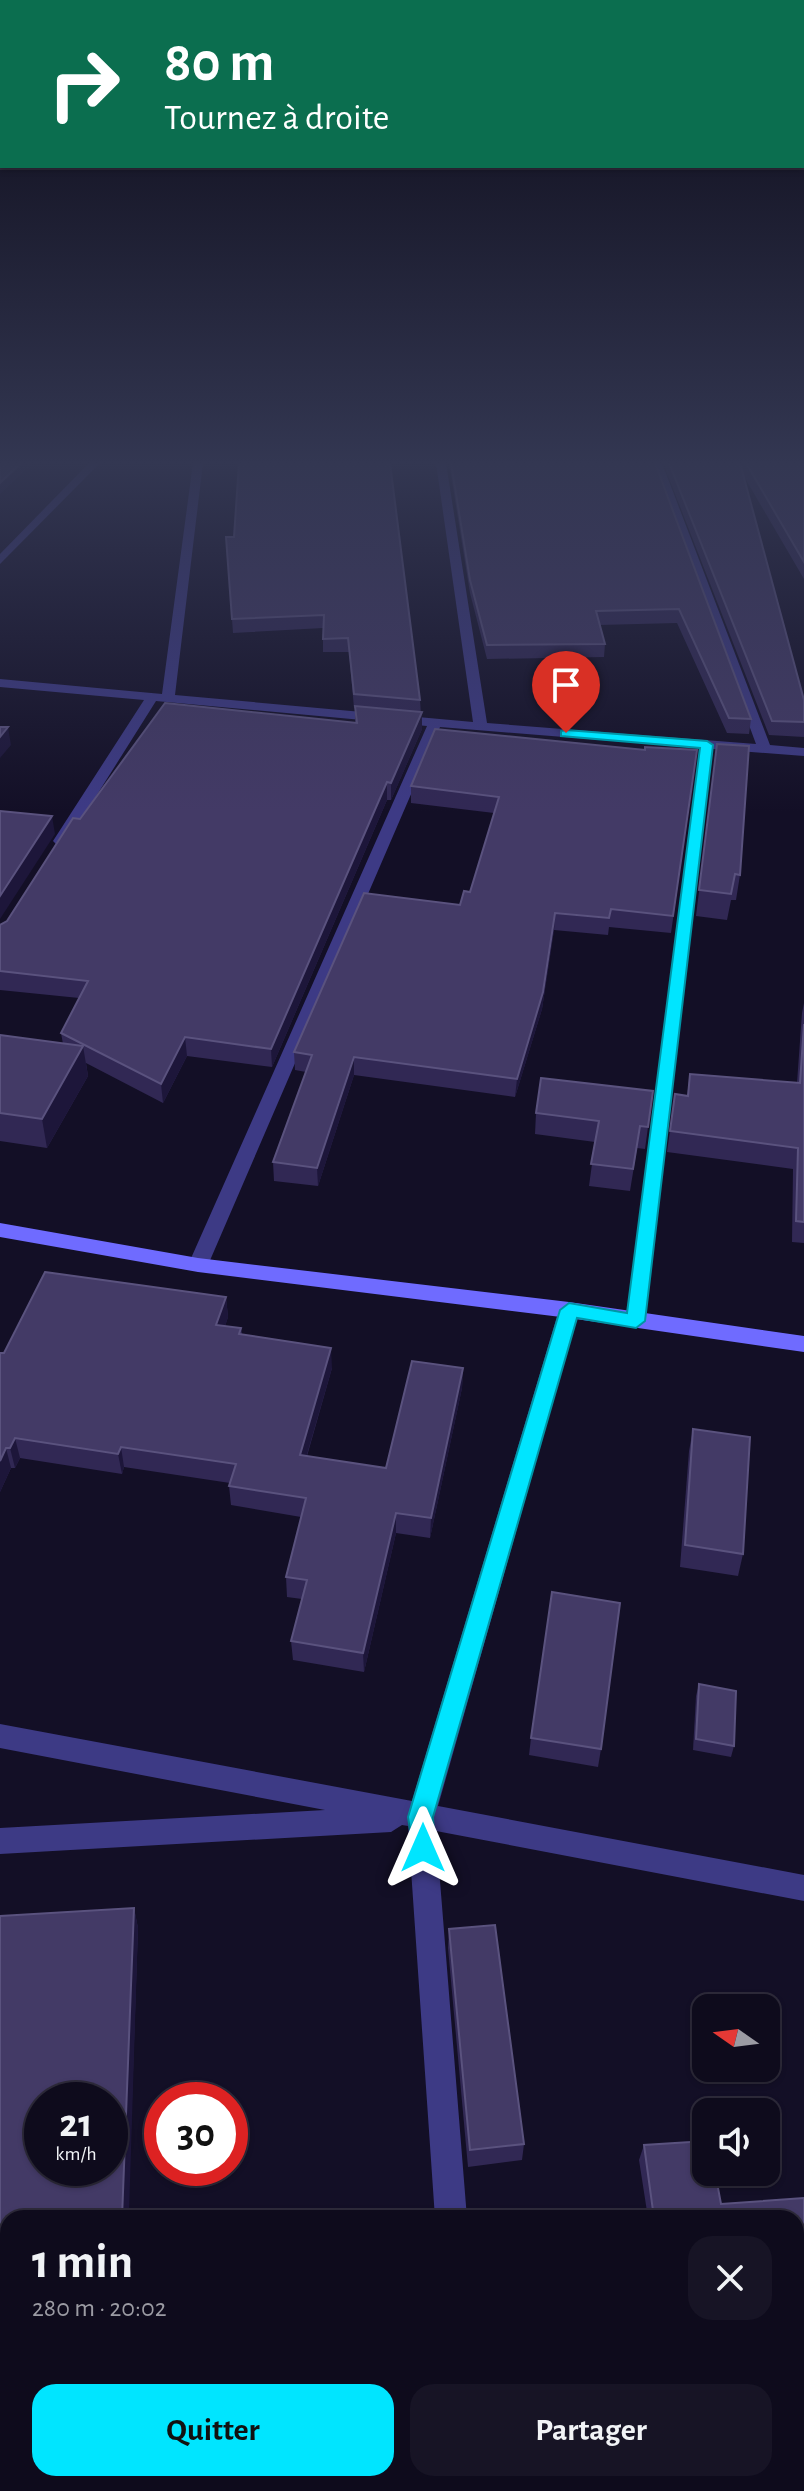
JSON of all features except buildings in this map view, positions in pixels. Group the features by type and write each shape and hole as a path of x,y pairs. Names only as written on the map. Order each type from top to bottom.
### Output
{"street":[{"path":"51,857 161,696 180,579"},
{"path":"459,579 481,727"},
{"path":"701,579 765,749"},
{"path":"0,683 481,727 804,752"},
{"path":"198,1265 435,723"},
{"path":"636,1321 707,745"},
{"path":"0,1230 198,1265 569,1310 804,1344"},
{"path":"450,2210 421,1817 569,1310"},
{"path":"0,1736 804,1888"},
{"path":"0,1841 421,1817"}],"route":[{"path":"423,1848 421,1817 569,1310 636,1321 707,745 566,733"}]}
